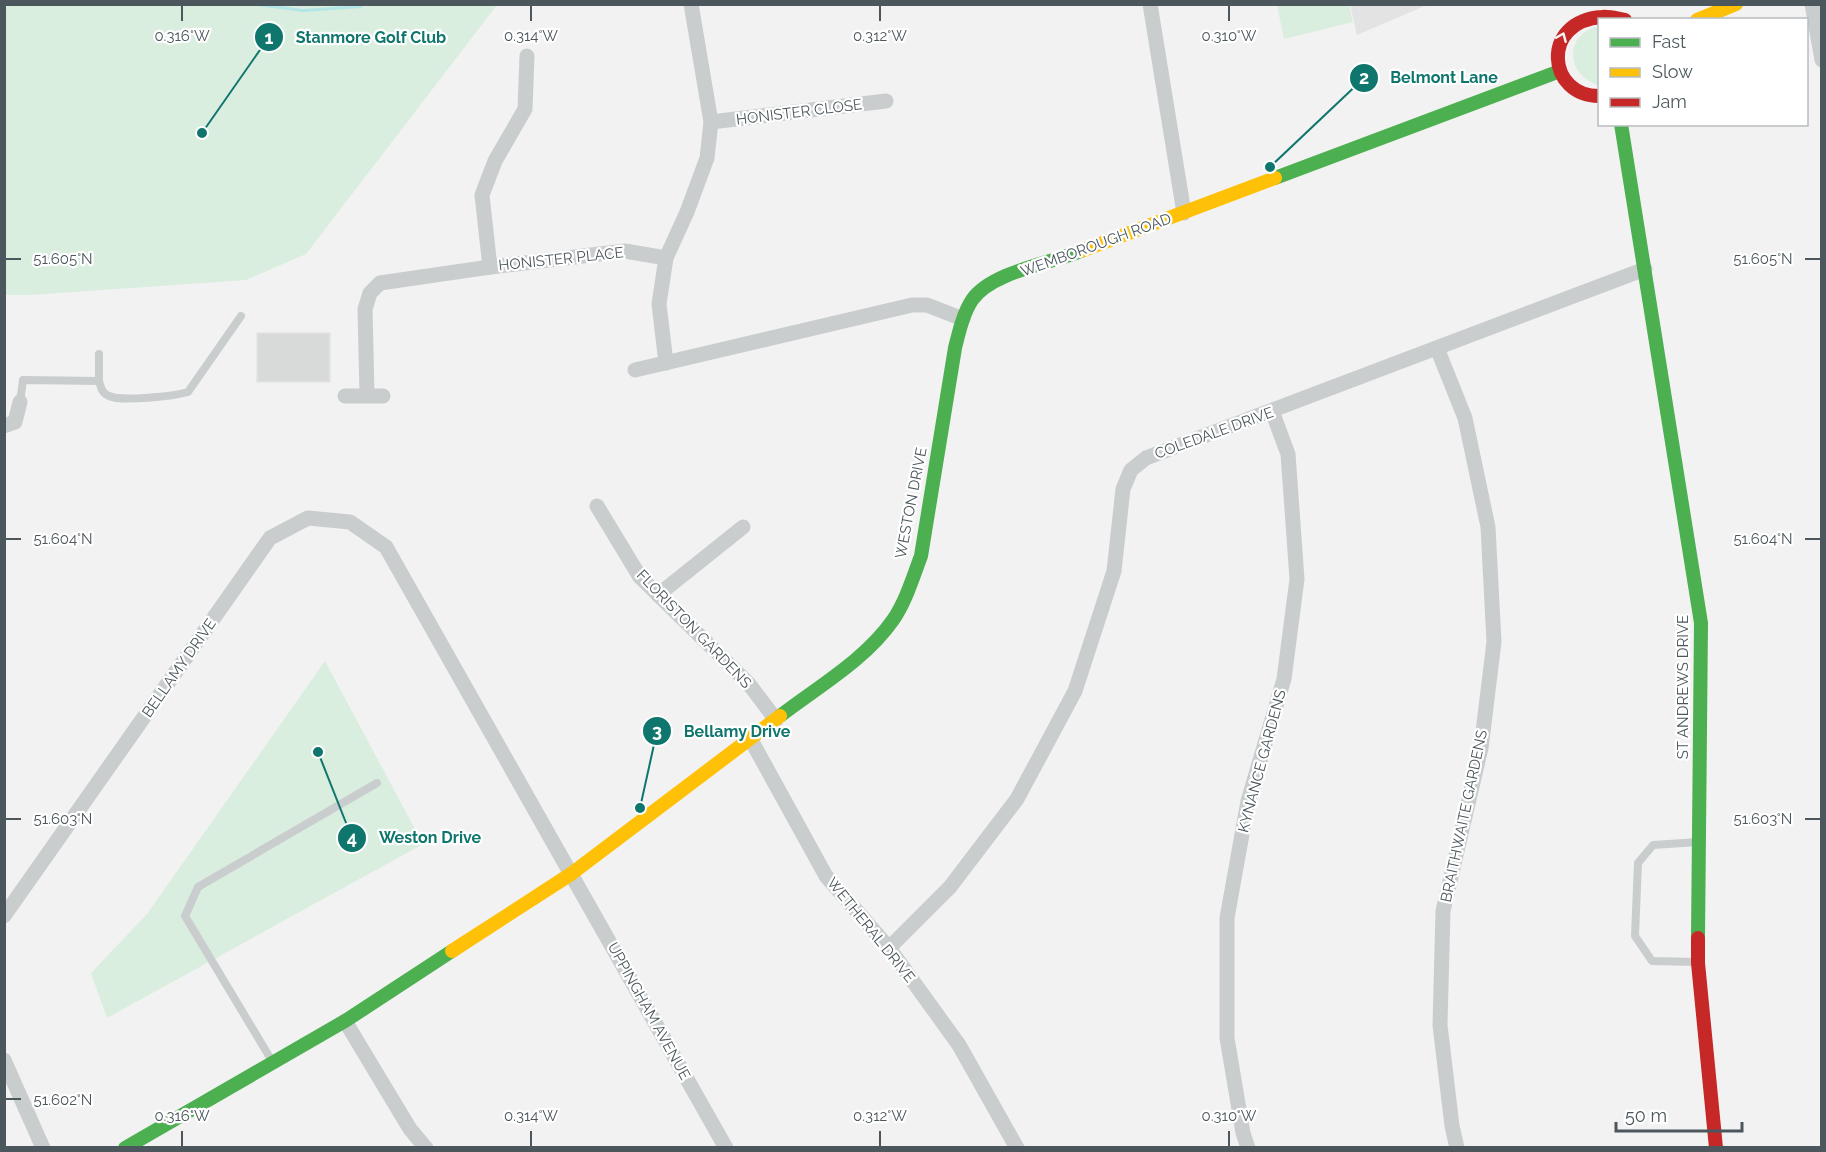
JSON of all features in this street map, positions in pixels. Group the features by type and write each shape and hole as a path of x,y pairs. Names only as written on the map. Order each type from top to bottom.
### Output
{"street":[{"path":"666,363 659,304 666,258 687,212 707,158 711,122 691,4"},
{"path":"1150,4 1184,213"},
{"path":"1702,18 1736,4"},
{"path":"1812,4 1821,60"},
{"path":"1598,96 1584,94 1573,88 1560,71 1557,54 1559,41 1565,29 1586,9 1607,12 1620,18"},
{"name":"HONISTER PLACE","path":"490,267 482,195 495,161 525,109 527,56"},
{"name":"WEMBOROUGH ROAD","path":"963,319 976,295 999,280 1184,213 1560,71"},
{"name":"HONISTER CLOSE","path":"711,122 886,101"},
{"name":"ST ANDREWS DRIVE","path":"1621,126 1701,623 1698,963 1716,1148"},
{"name":"HONISTER PLACE","path":"367,395 365,309 370,293 380,283 625,251 666,258"},
{"name":"COLEDALE DRIVE","path":"890,948 950,887 1017,800 1075,691 1114,571 1123,489 1131,470 1146,458 1645,269"},
{"path":"635,370 912,305 927,305 963,319"},
{"name":"WESTON DRIVE","path":"125,1148 345,1021 571,874 870,648 894,618 921,556 955,348 963,319"},
{"name":"BRAITHWAITE GARDENS","path":"1437,348 1465,418 1488,527 1494,642 1481,748 1443,911 1440,1025 1452,1126 1457,1148"},
{"path":"345,396 383,396"},
{"path":"4,426 15,422 20,402"},
{"name":"KYNANCE GARDENS","path":"1248,1148 1227,1038 1227,918 1248,801 1284,679 1297,579 1288,454 1272,411"},
{"name":"FLORISTON GARDENS","path":"597,506 640,577 749,684 776,720"},
{"name":"BELLAMY DRIVE","path":"4,916 270,538 308,518 350,522 386,547 571,874"},
{"path":"658,595 743,527"},
{"name":"WETHERAL DRIVE","path":"751,740 826,876 890,948 959,1045 1017,1148"},
{"name":"UPPINGHAM AVENUE","path":"571,874 726,1148"},
{"path":"345,1021 410,1129 426,1148"},
{"path":"4,1060 43,1148"}],"lane":[{"path":"99,354 99,381 102,392 111,398 170,397 188,392 241,316"},
{"path":"20,402 23,380 99,381"},
{"path":"273,1063 185,916 198,887 377,783"},
{"path":"1698,963 1652,961 1635,936 1638,862 1653,845 1700,842"}],"shaded area":[{"path":"1350,4 1427,4 1427,5 1357,35"}],"green space":[{"path":"5,5 497,5 306,254 246,280 5,295"},
{"path":"1277,5 1349,5 1353,22 1284,39"},
{"path":"1598,26 1598,85 1587,80 1579,72 1573,54 1579,37"},
{"path":"325,661 423,844 107,1018 91,973 147,914"}],"water":[{"path":"251,5 303,9 362,5 362,8 303,12"}],"building":[{"path":"257,333 330,333 330,382 257,382"}],"traffic: fast":[{"path":"1275,178 1560,71"},
{"path":"1621,126 1701,623 1698,938"},
{"path":"780,716 841,672 869,648 898,613 921,556 955,348 964,317 972,300 981,290 1007,275 1081,251"},
{"path":"125,1148 345,1021 452,951"}],"traffic: slow":[{"path":"1702,18 1736,4"},
{"path":"1081,251 1275,178"},
{"path":"452,951 571,874 780,716"}],"traffic: jam":[{"path":"1600,18 1616,18"},
{"path":"1598,19 1582,22 1568,31 1560,44 1558,58 1561,72 1569,85 1582,93 1598,96"},
{"path":"1698,938 1698,963 1716,1148"}],"place":[{"name":"Stanmore Golf Club","path":"202,133"},
{"name":"Belmont Lane","path":"1270,167"},
{"name":"Weston Drive","path":"318,752"},
{"name":"Bellamy Drive","path":"640,808"}]}
